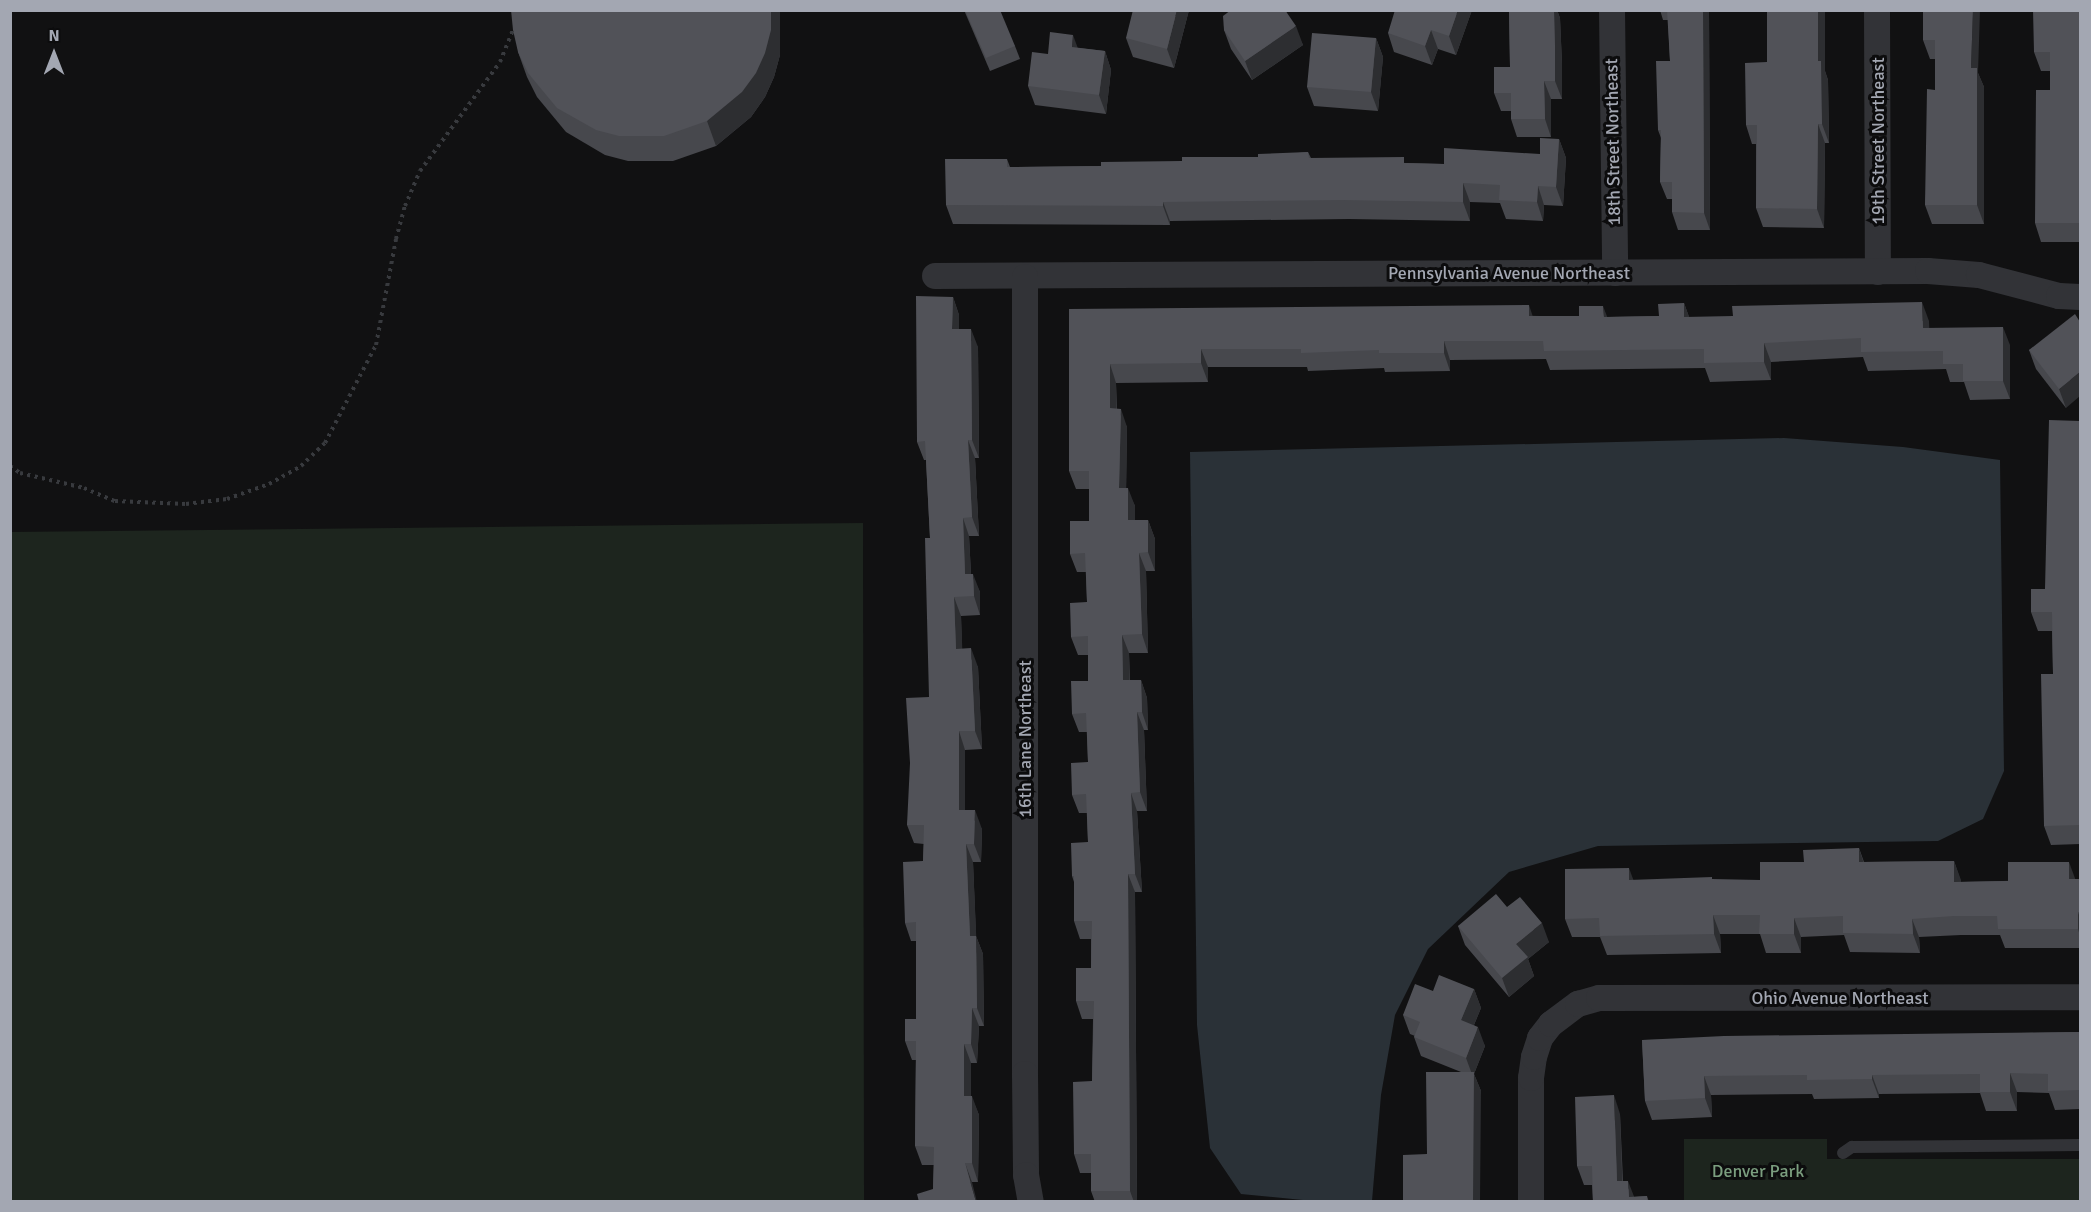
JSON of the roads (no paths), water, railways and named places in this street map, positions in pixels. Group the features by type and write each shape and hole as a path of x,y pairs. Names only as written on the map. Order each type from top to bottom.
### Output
{"street":[{"name":"18th Street Northeast","path":"1612,10 1615,273"},
{"name":"19th Street Northeast","path":"1877,10 1878,272"},
{"name":"Pennsylvania Avenue Northeast","path":"935,276 1928,271 1979,275 2059,296 2080,297"},
{"name":"16th Lane Northeast","path":"1025,277 1025,1085 1026,1175 1031,1202"},
{"name":"Ohio Avenue Northeast","path":"1531,1202 1531,1078 1540,1038 1551,1024 1572,1008 1599,998 2080,997"}],"lane":[{"path":"1843,1153 1852,1147 2080,1145"}],"park label":[{"name":"Denver Park","path":"1758,1171"}]}
